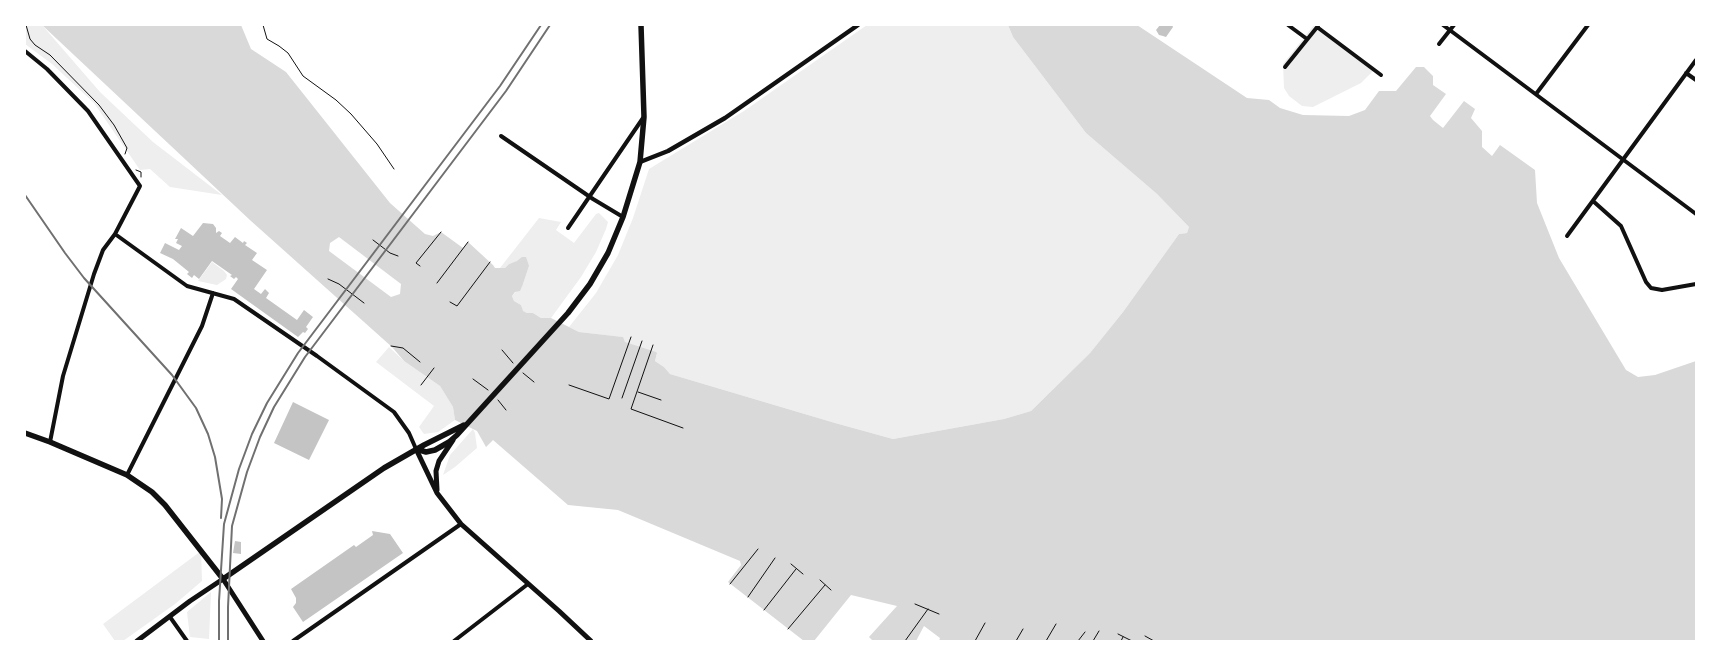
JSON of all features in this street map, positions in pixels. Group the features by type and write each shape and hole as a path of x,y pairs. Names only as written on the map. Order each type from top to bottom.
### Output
{"main road":[{"path":"437,492 436,471 438,462 464,425 568,313 590,284 608,253 623,217 640,162 644,116 641,25"},
{"path":"137,641 170,616 384,468 416,449 464,425"},
{"path":"25,433 127,475 152,492 223,580 263,641"},
{"path":"416,449 426,452 435,450 457,435"},
{"path":"416,449 437,492 461,524 591,641"}],"street":[{"path":"640,162 668,151 725,118 858,25"},
{"path":"1288,25 1307,39"},
{"path":"1443,25 1696,214"},
{"path":"1439,44 1454,25"},
{"path":"1536,94 1588,25"},
{"path":"1285,67 1318,26 1381,75"},
{"path":"25,51 47,69 88,111 140,186 115,234 103,250 94,274 63,376 50,442"},
{"path":"1567,236 1696,60"},
{"path":"1686,73 1696,80"},
{"path":"568,228 644,116"},
{"path":"502,136 590,197 623,217"},
{"path":"1592,201 1620,226 1646,282 1651,288 1662,290 1696,284"},
{"path":"115,234 187,286 234,299 394,412 409,433 416,449"},
{"path":"127,475 198,334 213,292"},
{"path":"293,641 461,524"},
{"path":"455,641 528,584"},
{"path":"170,616 187,641"}],"path":[{"path":"26,25 30,39 35,45 50,56 99,105 114,125 127,148 124,155"},
{"path":"263,25 267,39 288,53 303,76 331,96 350,114 377,144 394,169"},
{"path":"134,168 141,172 140,186"},
{"path":"420,266 416,263 441,232"},
{"path":"374,240 390,253 398,256"},
{"path":"437,284 468,242"},
{"path":"450,302 457,306 490,262"},
{"path":"328,279 339,284 364,303"},
{"path":"569,385 609,399 631,337"},
{"path":"622,398 642,341"},
{"path":"653,345 631,410 683,428"},
{"path":"391,346 403,348 420,362"},
{"path":"421,385 434,368"},
{"path":"637,392 661,400"},
{"path":"730,584 758,549"},
{"path":"748,597 775,558"},
{"path":"791,564 803,574"},
{"path":"764,610 796,568"},
{"path":"820,580 831,590"},
{"path":"788,629 825,585"},
{"path":"915,604 939,614"},
{"path":"905,641 928,610"},
{"path":"974,641 985,623"},
{"path":"1046,641 1056,624"},
{"path":"1016,641 1023,629"},
{"path":"1093,641 1099,631"},
{"path":"1078,641 1085,632"},
{"path":"1118,634 1132,641"},
{"path":"1145,636 1152,641"},
{"path":"1121,641 1123,637"}],"shaded area":[{"path":"25,25 42,25 100,92 153,142 222,195 170,187 150,169 140,170 94,103 52,64 25,44"},
{"path":"42,25 241,25 251,49 286,72 390,203 425,234 433,236 441,232 463,248 468,242 495,268 505,268 522,257 526,257 529,266 523,284 520,291 515,292 512,296 514,301 521,305 523,311 533,313 541,318 551,318 579,332 623,337 625,342 656,352 655,361 670,374 893,439 1004,419 1031,411 1090,353 1123,312 1179,234 1187,233 1189,227 1157,194 1086,133 1013,37 1008,25 1137,25 1247,98 1269,100 1280,108 1303,115 1349,116 1365,110 1379,91 1396,91 1416,67 1424,67 1433,76 1433,85 1446,94 1430,116 1433,120 1443,128 1464,101 1475,109 1471,118 1482,131 1482,147 1492,156 1500,145 1535,170 1537,203 1559,258 1626,370 1638,377 1655,375 1696,361 1696,641 939,641 940,638 924,626 916,641 873,641 869,637 897,606 851,595 814,641 804,641 728,582 741,565 740,561 618,510 568,505 493,440 486,447 477,431 455,420 453,407 440,386 404,361 392,347 251,221"},
{"path":"867,25 1008,25 1013,37 1086,133 1157,194 1189,227 1187,233 1179,234 1123,312 1090,353 1031,411 1004,419 893,439 670,374 655,361 657,354 625,342 622,337 579,332 569,327 596,293 618,255 633,218 649,169 744,111"},
{"path":"1314,25 1375,69 1361,83 1313,107 1302,106 1289,96 1284,88 1283,64"},
{"path":"599,213 608,222 596,252 581,277 551,318 541,318 533,313 522,311 521,305 514,301 512,296 523,284 529,266 518,261 509,264 505,268 500,268 539,218 561,222 556,230 574,243 596,214"},
{"path":"212,262 224,271 227,275 226,279 217,285 198,281"},
{"path":"389,347 404,361 440,386 453,407 455,420 438,432 424,434 419,427 434,406 376,362"},
{"path":"473,429 477,448 443,475 450,455"},
{"path":"201,551 202,581 175,604 123,641 115,641 103,624"},
{"path":"211,592 209,639 190,637 187,612"}],"pier":[{"path":"339,237 401,284 400,294 391,297 329,251 330,243"}],"building":[{"path":"1160,25 1172,25 1173,27 1166,37 1159,35 1156,30"},
{"path":"203,223 213,224 216,228 216,233 219,231 222,233 220,236 230,243 235,237 243,243 244,241 247,243 245,245 257,253 252,260 267,270 254,289 261,294 265,289 269,293 266,298 297,320 304,310 313,317 306,327 308,329 305,333 303,332 298,337 231,289 238,279 236,277 234,279 230,276 232,275 212,261 199,279 194,275 192,278 187,274 189,272 173,259 160,253 165,243 179,250 182,246 176,243 178,239 175,239 181,228 193,236"},
{"path":"293,402 329,420 309,460 274,443"},
{"path":"372,531 390,534 403,553 303,622 293,607 296,603 296,598 291,589 354,545 356,547 373,535"},
{"path":"235,541 241,542 241,554 233,553"}],"railway":[{"path":"219,641 219,601 224,524 239,469 252,434 267,403 298,353 500,86 541,25"},
{"path":"228,641 232,526 247,472 274,407 305,357 506,91 550,25"},
{"path":"25,195 84,278 172,375 196,408 208,434 215,457 222,499 221,518"}]}
